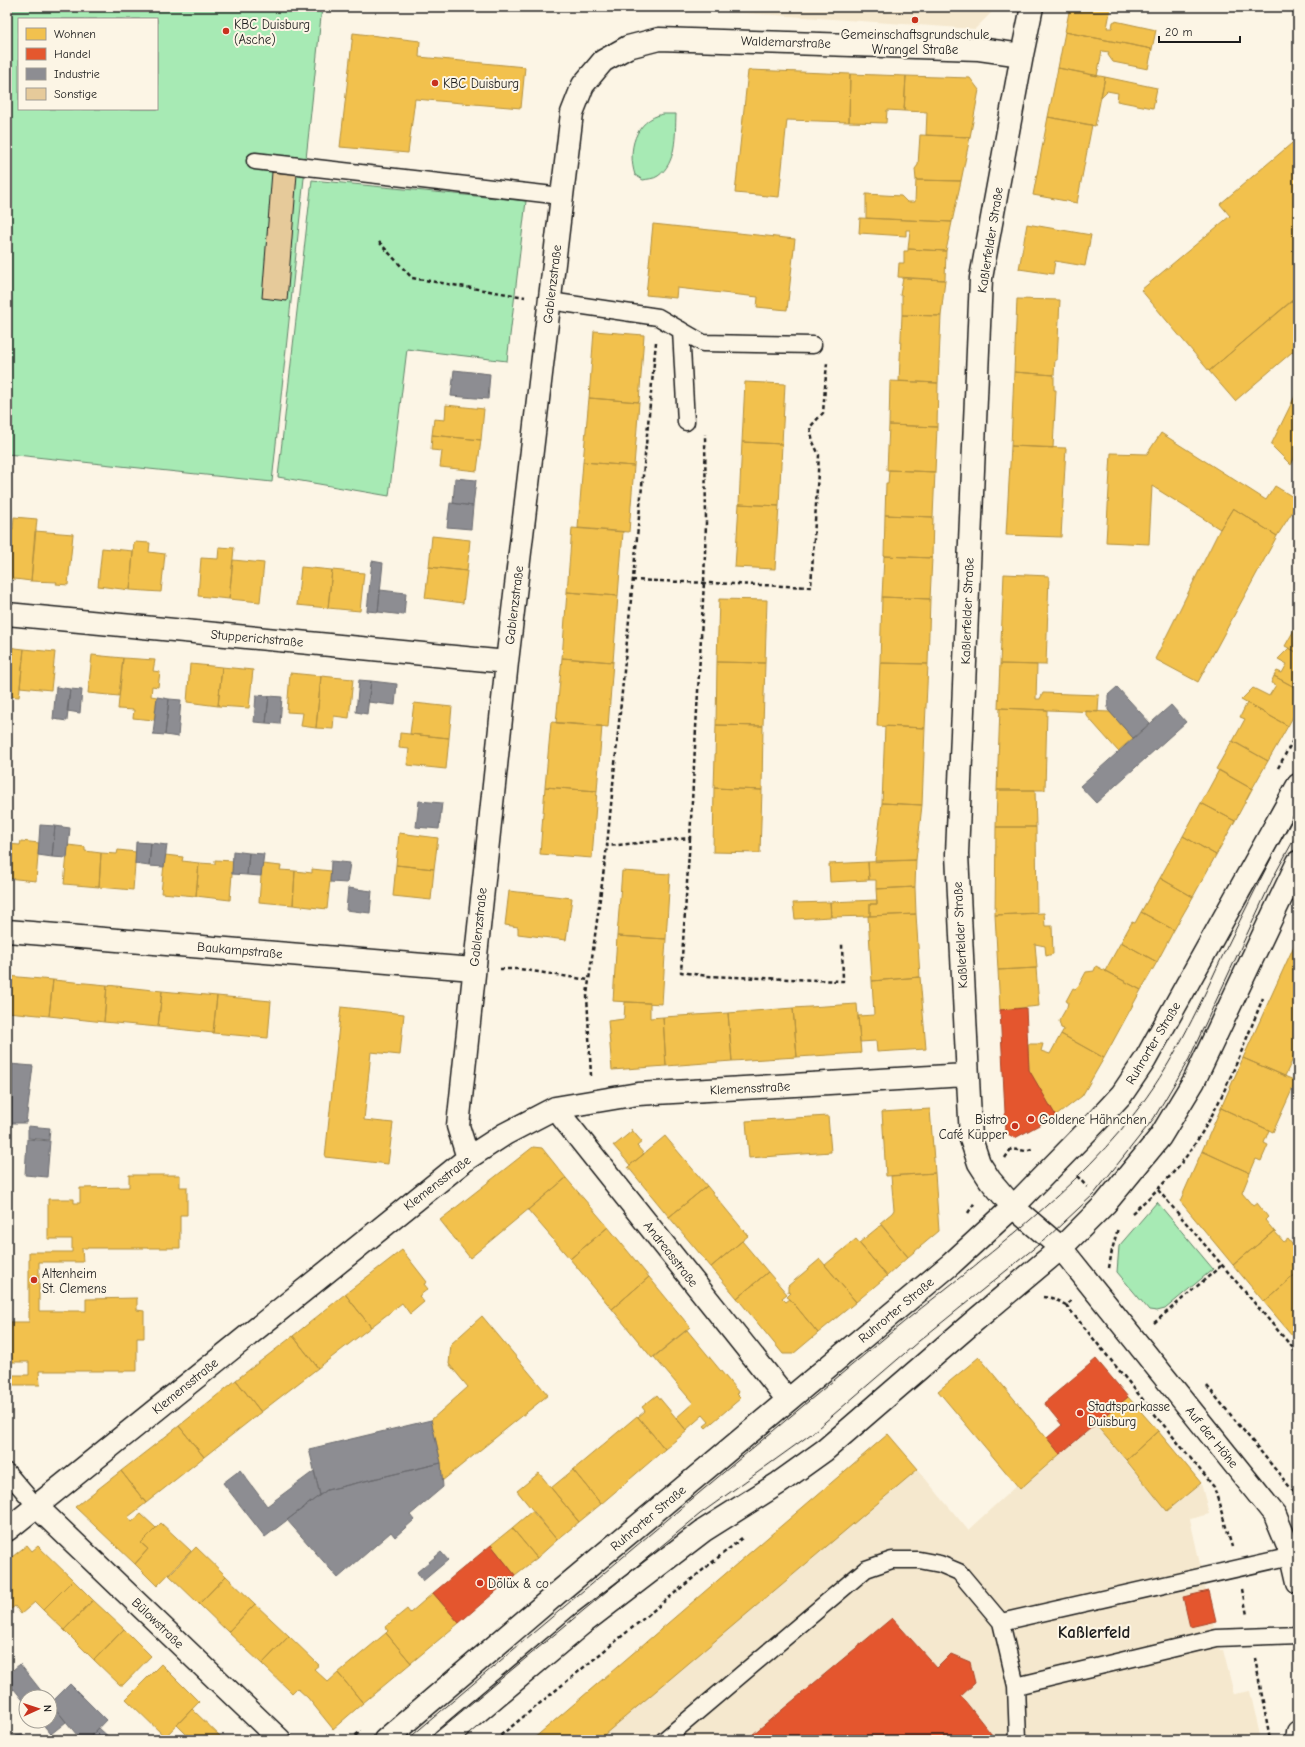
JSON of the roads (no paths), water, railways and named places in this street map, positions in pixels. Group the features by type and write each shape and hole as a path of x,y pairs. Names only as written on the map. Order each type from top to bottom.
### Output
{"street":[{"name":"Kaßlerfelder Straße","path":"1013,1206 990,1180 979,1163 971,1139 966,1075 957,854 982,278 1032,7"},
{"name":"Waldemarstraße","path":"603,61 628,47 659,39 979,49 1022,55"},
{"name":"Gablenzstraße","path":"468,1158 458,1126 473,969 507,662 572,113 583,86 603,61"},
{"name":"Stupperichstraße","path":"7,614 507,662"},
{"name":"Ruhrorter Straße","path":"385,1740 951,1264 1013,1206 1060,1159 1122,1094 1145,1060 1298,785"},
{"path":"444,1740 583,1622 703,1531 779,1483 825,1450 972,1322 1061,1248 1105,1204 1160,1137 1194,1081 1298,862"},
{"name":"Baukampstraße","path":"7,931 473,969"},
{"name":"Klemensstraße","path":"7,1530 468,1158 504,1134 555,1108 638,1094 966,1075"},
{"name":"Andreasstraße","path":"555,1108 788,1400"},
{"name":"Auf der Höhe","path":"1013,1206 1061,1248 1274,1515 1292,1556 1298,1582"},
{"name":"Bülowstraße","path":"36,1506 280,1740"},
{"path":"1297,1740 1298,1732"}],"lane":[{"path":"255,161 562,196"},
{"path":"550,301 658,317 703,343 813,345"},
{"path":"681,330 686,422"},
{"path":"7,1472 36,1506"},
{"path":"1001,1622 1292,1556"},
{"path":"664,1740 866,1569 892,1560 919,1560 940,1564 959,1572 1001,1622 1016,1686 1018,1740"},
{"path":"1016,1686 1217,1638 1298,1635"}],"tram line":[{"path":"407,1740 812,1398 1042,1210 1105,1148 1134,1114 1160,1078 1171,1059 1298,807"},
{"path":"427,1740 700,1514 811,1434 919,1341 1048,1237 1094,1194 1154,1118 1189,1059 1274,876 1298,832"}],"place":[{"name":"Gemeinschaftsgrundschule Wrangel Straße","path":"915,20"},
{"name":"KBC Duisburg (Asche)","path":"226,31"},
{"name":"KBC Duisburg","path":"435,83"},
{"name":"Goldene Hähnchen","path":"1031,1119"},
{"name":"Bistro Café Küpper","path":"1015,1126"},
{"name":"Altenheim St. Clemens","path":"34,1280"},
{"name":"Stadtsparkasse Duisburg","path":"1080,1413"},
{"name":"Dölüx & co","path":"480,1583"}],"district":[{"name":"Kaßlerfeld","path":"1094,1632"}]}
